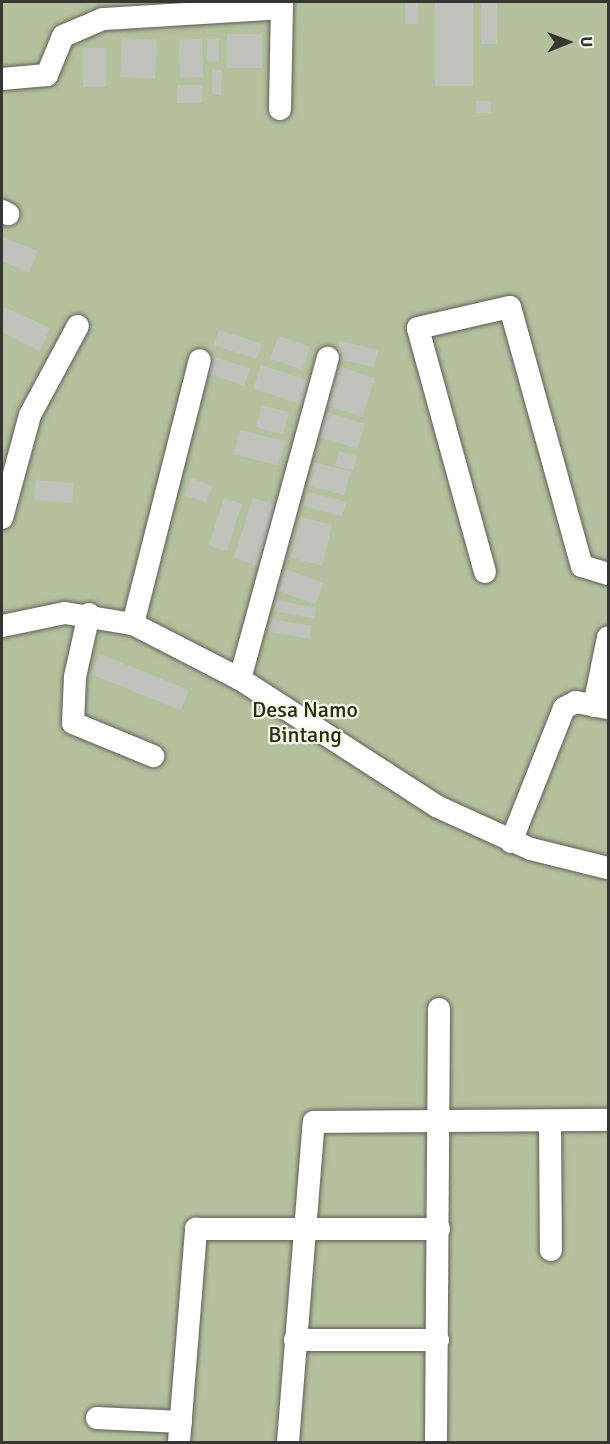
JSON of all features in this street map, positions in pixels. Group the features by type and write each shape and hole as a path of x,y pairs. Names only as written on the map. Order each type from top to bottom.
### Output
{"street":[{"path":"2,80 49,74 63,36 102,10 282,5 280,109"},
{"path":"485,572 418,328 510,307 582,566 609,574"},
{"path":"2,518 30,415 78,326"},
{"path":"240,678 328,358"},
{"path":"133,624 200,360"},
{"path":"2,626 66,613 89,614 133,624 240,678 436,806 512,842 609,868"},
{"path":"89,614 75,677 73,723 153,756"},
{"path":"512,842 564,708 576,702 601,707 609,637"},
{"path":"436,1443 439,1009"},
{"path":"288,1443 294,1340 314,1122 609,1120"},
{"path":"550,1121 551,1250"},
{"path":"97,1418 180,1432 196,1229 439,1229"},
{"path":"294,1340 438,1340"}],"green space":[{"name":"Desa Namo Bintang","path":"2,2 608,2 608,1442 2,1442"}],"building":[{"path":"405,2 418,2 418,24 405,24"},
{"path":"435,2 473,2 473,86 435,86"},
{"path":"481,2 497,2 497,44 481,44"},
{"path":"227,34 262,34 262,68 227,68"},
{"path":"122,38 157,40 155,79 120,77"},
{"path":"202,39 203,77 180,78 179,40"},
{"path":"207,39 219,39 219,61 207,61"},
{"path":"83,48 106,48 106,87 83,87"},
{"path":"212,69 222,70 221,95 212,94"},
{"path":"177,85 202,85 202,103 177,103"},
{"path":"476,101 491,101 491,113 476,113"},
{"path":"2,237 38,251 29,273 2,261"},
{"path":"4,307 50,328 40,351 2,332"},
{"path":"219,330 262,344 257,359 214,345"},
{"path":"278,336 310,347 302,370 270,359"},
{"path":"340,341 378,350 374,367 336,359"},
{"path":"213,356 250,369 244,386 207,373"},
{"path":"261,365 310,381 302,405 253,389"},
{"path":"335,365 375,378 362,417 322,404"},
{"path":"262,405 289,412 283,434 256,427"},
{"path":"326,412 365,424 358,449 318,437"},
{"path":"240,430 285,441 279,465 234,454"},
{"path":"339,451 357,456 353,471 335,465"},
{"path":"314,462 351,472 344,495 308,485"},
{"path":"191,478 213,486 206,503 185,495"},
{"path":"36,480 74,483 72,503 34,500"},
{"path":"307,492 346,502 342,516 303,507"},
{"path":"224,498 242,504 227,551 209,546"},
{"path":"253,498 277,506 257,566 234,558"},
{"path":"301,517 332,525 322,565 291,558"},
{"path":"286,569 323,583 315,605 278,590"},
{"path":"276,600 316,608 314,619 274,611"},
{"path":"272,619 311,626 309,639 270,632"},
{"path":"100,654 189,690 181,710 92,674"}]}
